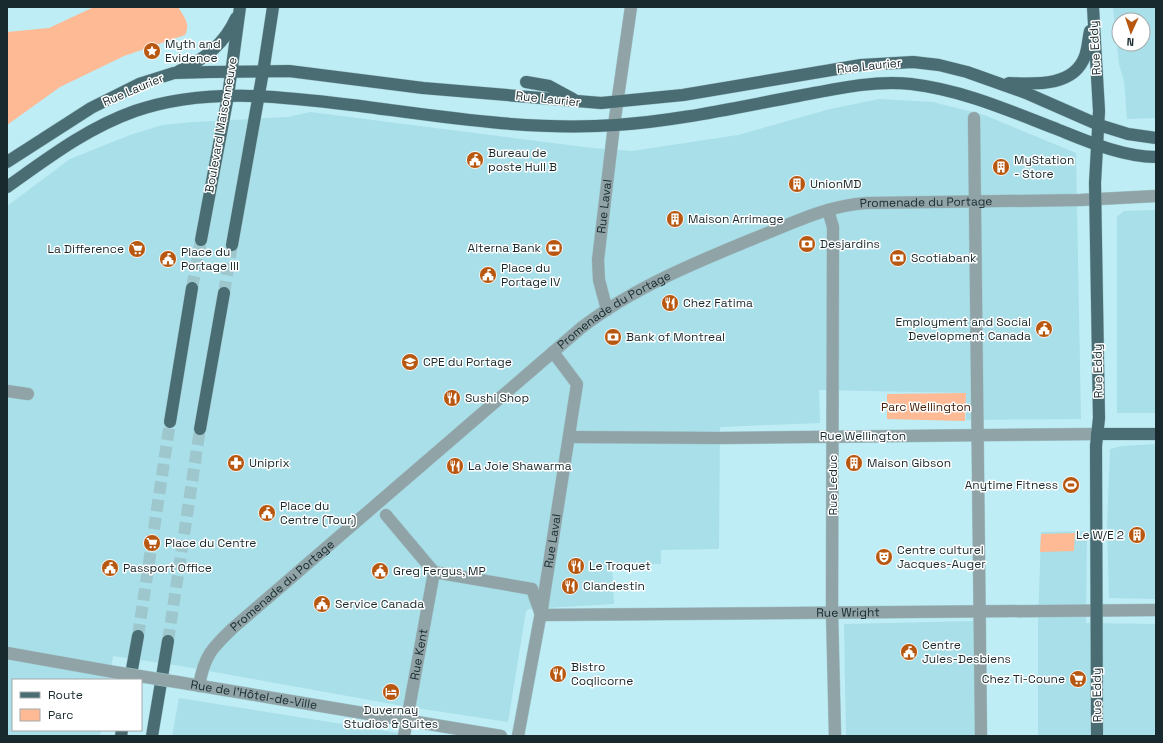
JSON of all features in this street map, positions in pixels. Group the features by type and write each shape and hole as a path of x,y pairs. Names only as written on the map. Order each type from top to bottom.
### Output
{"main road":[{"path":"232,244 267,52 273,7"},
{"name":"Boulevard Maisonneuve","path":"201,240 232,72 232,34 239,8"},
{"path":"1000,83 1052,83 1070,74 1085,57 1093,10"},
{"name":"Rue Eddy","path":"1093,10 1099,125 1096,198 1099,418 1097,434 1097,736"},
{"path":"174,73 201,59 232,34"},
{"name":"Rue Laurier","path":"7,162 91,108 139,84 174,73 263,71 289,71 423,88 579,102 617,102 703,92 836,69 887,63 913,62 939,65 1000,83 1099,125 1128,134 1156,138"},
{"path":"526,82 549,86 579,102"},
{"name":"Rue Laurier","path":"7,187 77,138 119,117 165,102 228,96 258,96 310,100 501,122 543,125 614,126 684,117 850,86 908,84 956,92 979,99 1097,145 1137,155 1156,157"},
{"path":"170,422 192,288"},
{"path":"200,429 224,294"},
{"name":"Rue Wellington","path":"1097,434 1156,434"},
{"path":"130,679 138,636"},
{"path":"152,736 168,641"}],"street":[{"name":"Rue Laval","path":"608,310 599,280 598,260 617,102 631,7"},
{"path":"974,118 981,611 981,736"},
{"name":"Promenade du Portage","path":"199,686 205,660 233,628 581,328 608,310 672,274 735,246 828,210 845,205 867,203 975,202 1156,196"},
{"name":"Rue Leduc","path":"828,210 832,227 832,611 836,736"},
{"name":"Rue Laval","path":"518,736 540,614 577,384 553,352"},
{"path":"7,391 28,394"},
{"name":"Rue Wellington","path":"569,437 978,436 1097,434"},
{"path":"386,515 434,572 532,589 540,614"},
{"name":"Rue Kent","path":"404,736 434,572"},
{"name":"Rue Wright","path":"540,614 1156,610"},
{"name":"Rue de l'Hôtel-de-Ville","path":"7,653 501,736"}],"shaded area":[{"path":"1113,7 1156,7 1156,118 1127,119 1124,81 1119,64 1118,52 1151,52 1151,12 1114,12"},
{"path":"879,99 933,102 984,115 1076,153 1081,419 966,420 966,393 819,390 820,423 720,427 719,549 661,550 661,564 612,564 614,604 529,609 526,611 508,722 403,706 181,666 113,656 109,679 12,679 12,731 101,731 100,736 7,736 7,206 70,159 130,135 162,125 288,117 310,112 592,148 632,151 738,135 830,109"},
{"path":"1156,210 1156,413 1117,413 1117,217 1124,211"},
{"name":"Le W/E 2","path":"1156,444 1156,599 1109,598 1107,527 1110,449 1122,446"},
{"path":"1087,531 1086,623 1156,624 1156,736 1038,736 1038,623 1041,532"},
{"path":"975,621 975,736 846,736 844,624"},
{"path":"179,698 418,736 172,736"}],"green space":[{"path":"94,7 178,7 186,21 187,31 185,35 124,56 60,87 7,125 7,32 49,28"},
{"name":"Parc Wellington","path":"966,393 965,421 887,419 887,394"},
{"path":"1075,533 1074,551 1040,552 1041,534"}],"tunnel":[{"path":"192,288 201,240"},
{"path":"224,293 232,245"},
{"path":"138,636 170,422"},
{"path":"168,641 200,429"}],"place":[{"name":"Myth and Evidence","path":"152,51"},
{"name":"Bureau de poste Hull B","path":"475,160"},
{"name":"MyStation - Store","path":"1001,167"},
{"name":"UnionMD","path":"797,184"},
{"name":"Maison Arrimage","path":"675,219"},
{"name":"Desjardins","path":"807,244"},
{"name":"Alterna Bank","path":"554,248"},
{"name":"La Difference","path":"137,249"},
{"name":"Scotiabank","path":"898,258"},
{"name":"Place du Portage III","path":"168,259"},
{"name":"Place du Portage IV","path":"488,275"},
{"name":"Chez Fatima","path":"670,303"},
{"name":"Employment and Social Development Canada","path":"1044,329"},
{"name":"Bank of Montreal","path":"613,337"},
{"name":"CPE du Portage","path":"410,362"},
{"name":"Sushi Shop","path":"452,398"},
{"name":"Uniprix","path":"236,463"},
{"name":"Maison Gibson","path":"854,463"},
{"name":"La Joie Shawarma","path":"455,466"},
{"name":"Anytime Fitness","path":"1071,485"},
{"name":"Place du Centre (Tour)","path":"267,513"},
{"name":"Le W/E 2","path":"1137,535"},
{"name":"Place du Centre","path":"152,543"},
{"name":"Centre culturel Jacques-Auger","path":"884,557"},
{"name":"Le Troquet","path":"576,566"},
{"name":"Passport Office","path":"110,568"},
{"name":"Greg Fergus, MP","path":"380,571"},
{"name":"Clandestin","path":"570,586"},
{"name":"Service Canada","path":"322,604"},
{"name":"Centre Jules-Desbiens","path":"909,652"},
{"name":"Bistro Coqlicorne","path":"558,674"},
{"name":"Chez Ti-Coune","path":"1078,679"},
{"name":"Duvernay Studios & Suites","path":"391,692"}]}
